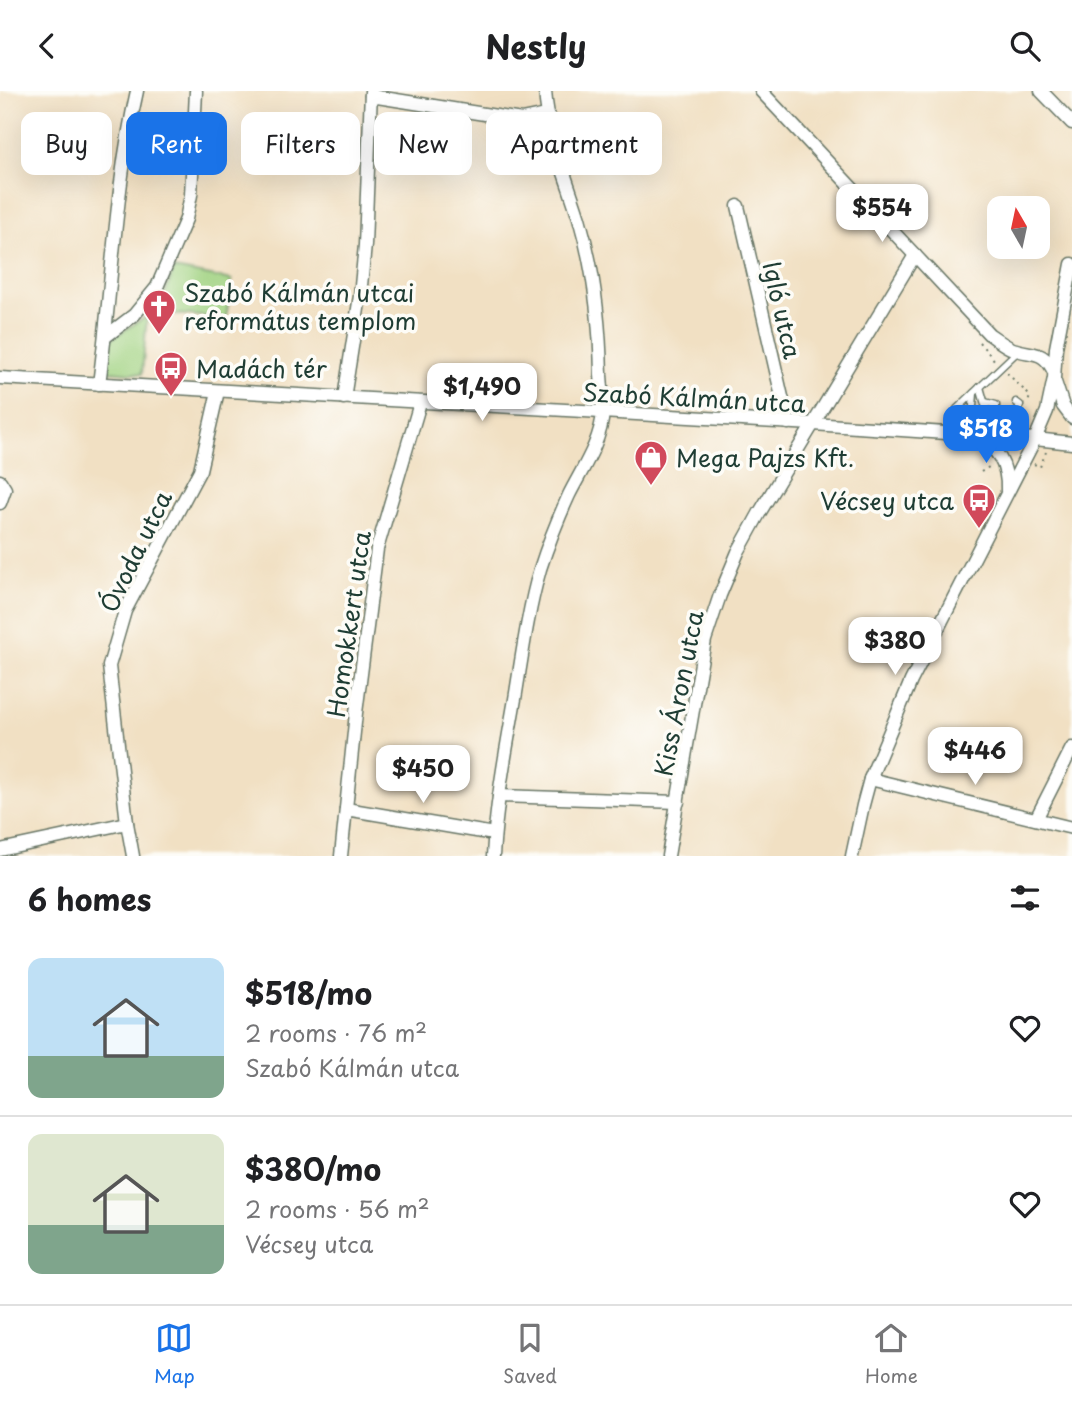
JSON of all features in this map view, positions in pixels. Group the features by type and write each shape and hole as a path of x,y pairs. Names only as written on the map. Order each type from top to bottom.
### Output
{"street":[{"path":"99,384 121,177 137,91"},
{"path":"105,337 134,315 157,287 186,219 191,195 196,91"},
{"path":"545,91 547,112"},
{"path":"761,91 989,334 1010,348 1045,358 1054,375 1063,406 1072,418"},
{"path":"1041,91 1072,123"},
{"path":"344,398 365,245 371,93 486,114"},
{"path":"493,856 499,796 540,569 568,499 596,442 603,413 600,334 591,271 579,220 564,175"},
{"name":"Igló utca","path":"738,206 788,423"},
{"name":"Kiss Áron utca","path":"668,856 705,641 720,595 744,542 915,255"},
{"path":"852,856 870,779 911,681 1047,411 1058,337 1067,315 1072,264"},
{"path":"1024,351 1047,348 1058,337"},
{"name":"Szabó Kálmán utca","path":"0,378 813,425 970,425 1035,439 1072,443"},
{"name":"Óvoda utca","path":"133,856 109,666 125,611 200,470 218,391"},
{"name":"Homokkert utca","path":"341,856 377,549 420,403"},
{"name":"Szabó Kálmán utca","path":"970,425 980,439 998,454 1005,470 1007,495"},
{"path":"0,481 5,489 0,503"},
{"path":"1036,819 1072,748"},
{"path":"870,779 1072,828"},
{"path":"499,796 678,802"},
{"path":"346,809 494,834"},
{"path":"0,850 127,823"}],"lane":[{"path":"1016,402 1020,405 1010,423 985,421 970,425 960,420 957,412 980,387 1024,351"},
{"path":"991,377 998,384"},
{"path":"980,387 985,405 996,405 996,409"},
{"path":"973,407 974,393"}],"green space":[{"path":"174,269 232,280 226,318 149,312 166,291"},
{"path":"147,316 142,374 108,371 111,339"}],"place":[{"name":"Szabó Kálmán utcai református templom","path":"159,336"},
{"name":"Madách tér","path":"171,398"},
{"name":"Mega Pajzs Kft.","path":"651,487"},
{"name":"Vécsey utca","path":"979,530"}]}
